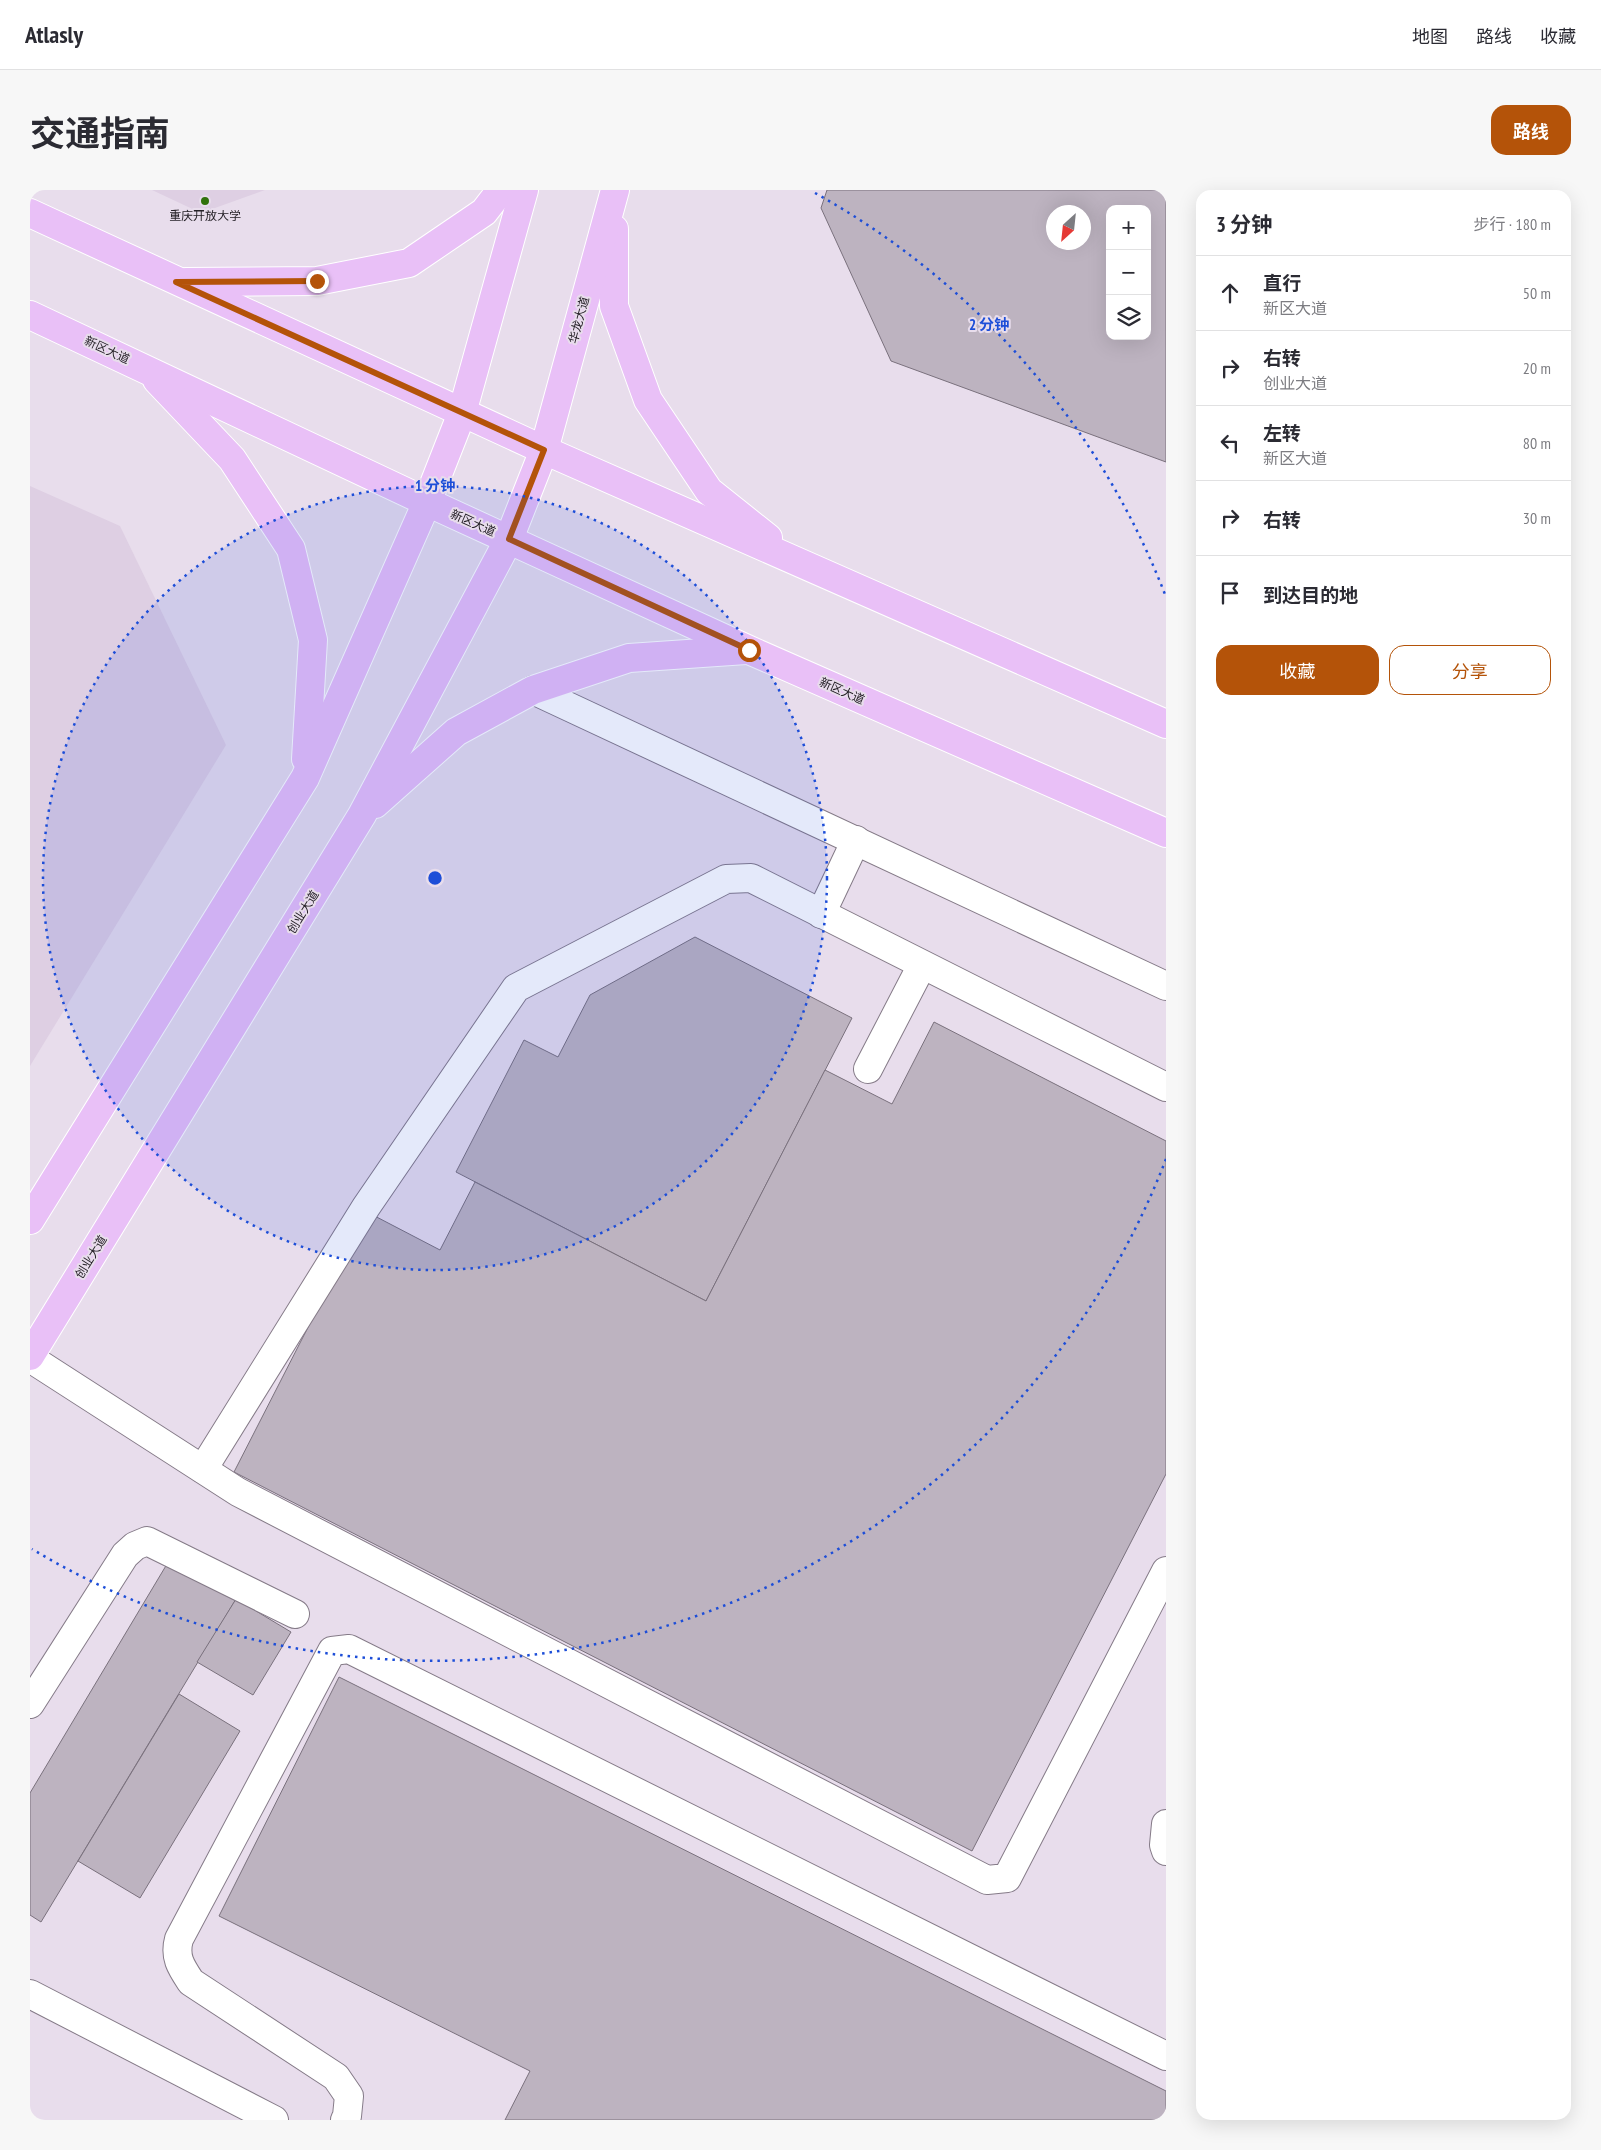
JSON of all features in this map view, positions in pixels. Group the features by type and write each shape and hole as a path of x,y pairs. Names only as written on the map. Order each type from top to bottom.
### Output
{"main road":[{"path":"176,282 317,281 409,263 484,212 501,190"},
{"path":"30,1220 305,778 427,502 462,413 524,190"},
{"path":"614,192 614,306 648,400 709,491 796,561"},
{"name":"华龙大道","path":"544,450 614,192"},
{"path":"30,213 176,282 544,450 1166,724"},
{"name":"新区大道","path":"30,315 427,502 749,650 1166,833"},
{"path":"146,368 232,460 291,549 313,640 305,778"},
{"name":"创业大道","path":"30,1357 362,815 509,539 544,450"},
{"path":"362,815 456,732 533,690 629,658 749,650"}],"lane":[{"path":"533,690 1166,986"},
{"path":"821,914 856,840"},
{"path":"203,1469 366,1207 516,988 726,879 751,878 1166,1087"},
{"path":"868,1068 922,964"},
{"path":"30,1357 246,1497 987,1880 1007,1878 1166,1572"},
{"path":"30,1704 125,1554 135,1546 147,1541 295,1614"},
{"path":"344,2120 349,2096 336,2077 191,1982 178,1961 176,1948 179,1939 332,1651 349,1649 1166,2056"},
{"path":"1166,1824 1164,1845 1166,1851"},
{"path":"30,1994 274,2120"}],"shaded area":[{"name":"重庆开放大学","path":"152,190 265,190 201,213"},
{"path":"30,486 120,526 226,745 30,1066"}],"building":[{"path":"827,190 1166,190 1166,462 891,361 821,208"},
{"path":"695,937 852,1018 706,1301 456,1172 524,1040 558,1057 590,995"},
{"path":"934,1022 1166,1141 1166,1474 972,1851 234,1472 367,1212 440,1250 475,1182 706,1301 825,1070 892,1104"},
{"path":"170,1559 236,1599 41,1922 30,1915 30,1793"},
{"path":"236,1599 291,1632 253,1695 197,1662"},
{"path":"339,1677 1166,2091 1166,2120 505,2120 530,2071 219,1916"},
{"path":"179,1694 240,1731 140,1898 78,1861"}],"place":[{"name":"重庆开放大学","path":"205,201"}],"route":[{"path":"317,281 176,282 544,450 509,539 749,650"}]}
